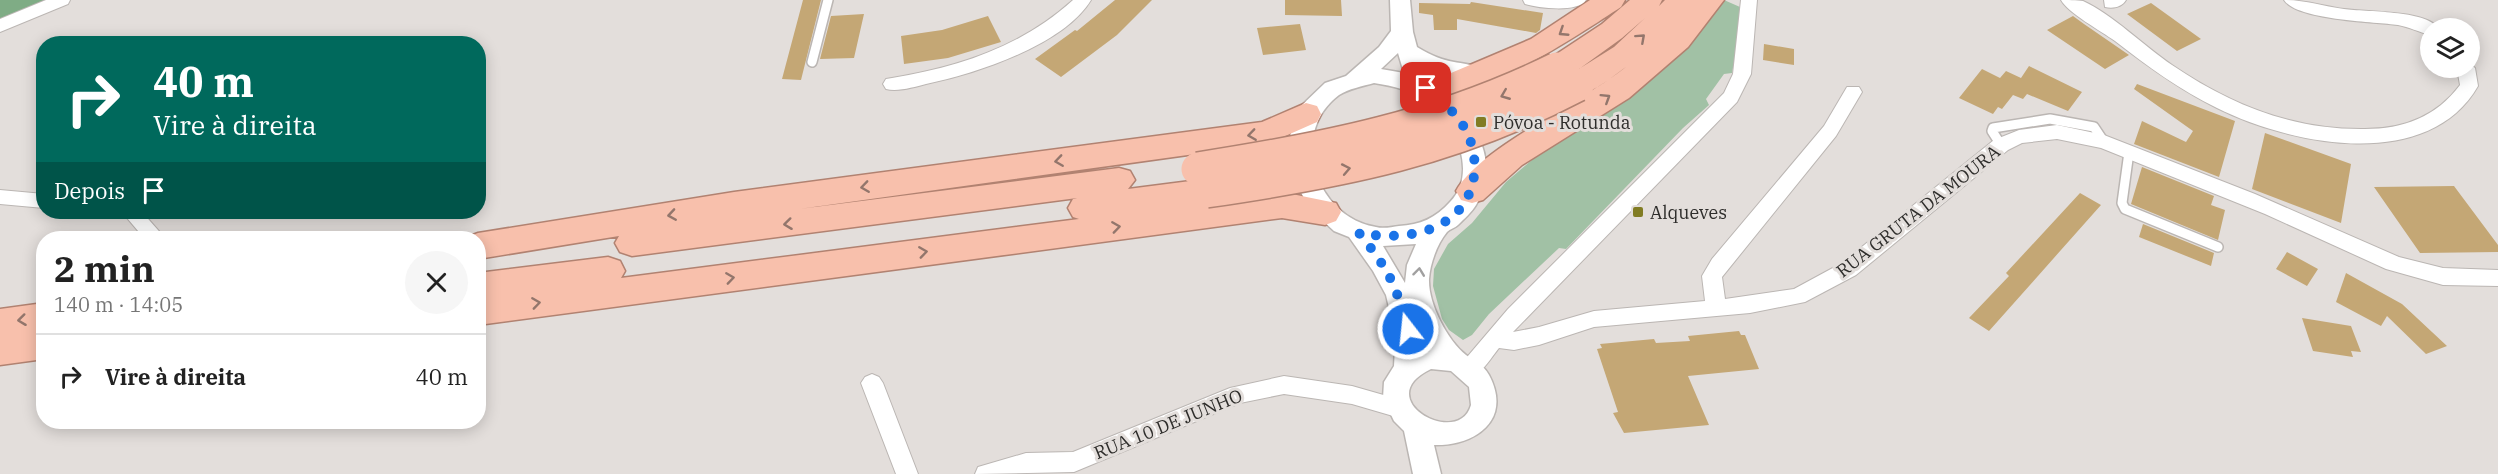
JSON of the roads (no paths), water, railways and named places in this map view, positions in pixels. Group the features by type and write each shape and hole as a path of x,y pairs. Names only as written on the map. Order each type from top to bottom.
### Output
{"highway":[{"path":"1422,86 1456,83 1480,74 1541,46 1611,0"},
{"path":"486,261 1202,180 1350,169 1415,153 1498,124 1544,104 1612,31 1648,0"},
{"path":"1567,77 1624,54 1683,0"},
{"path":"1472,191 1511,157 1618,90 1678,40 1710,0"},
{"path":"486,245 734,205 1267,133 1306,114"},
{"path":"486,286 1202,180"},
{"path":"486,310 1282,205 1325,212"},
{"path":"0,322 36,335"},
{"path":"0,350 36,339"}],"street":[{"path":"0,26 62,0"},
{"path":"892,84 939,76 1001,55 1041,35 1083,0"},
{"path":"1400,0 1405,41 1422,86"},
{"path":"1531,0 1552,3 1578,0"},
{"path":"1411,405 1429,358 1462,365 1496,339 1515,315 1585,242 1731,97 1742,74 1749,0"},
{"path":"2069,0 2179,79 2207,96 2249,115 2316,134 2355,137 2390,135 2429,124 2458,102 2469,86 2468,78"},
{"path":"2292,0 2346,15 2395,17 2420,24"},
{"path":"1405,41 1438,69 1452,73 1480,74"},
{"path":"1405,41 1387,52 1356,78 1325,93 1306,114 1298,138 1300,165 1310,193 1325,212 1359,233 1384,264 1395,284 1408,329 1411,405 1426,469"},
{"path":"1356,78 1387,75 1422,86 1444,103 1464,127 1475,163 1472,191 1451,217 1438,227 1402,237 1359,233"},
{"path":"1716,308 1712,276 1830,131 1853,92"},
{"name":"RUA GRUTA DA MOURA","path":"1496,339 1514,341 1539,336 1594,319 1780,301 1798,296 1849,269 2001,145 2019,137 2057,132 2104,142 2295,219 2368,255 2411,271 2470,281 2498,278"},
{"path":"0,197 36,200"},
{"path":"138,219 149,231"},
{"path":"1411,405 1465,430 1482,412 1483,389 1434,336 1425,317 1418,293 1420,263 1438,227"},
{"path":"872,384 907,474"},
{"name":"RUA 10 DE JUNHO","path":"986,474 1026,463 1075,468 1238,394 1284,385 1411,405"}],"lane":[{"path":"812,62 828,0"},
{"path":"2129,152 2122,203 2125,209 2217,247"}],"place":[{"name":"Póvoa - Rotunda","path":"1481,122"},
{"name":"Alqueves","path":"1638,212"}]}
